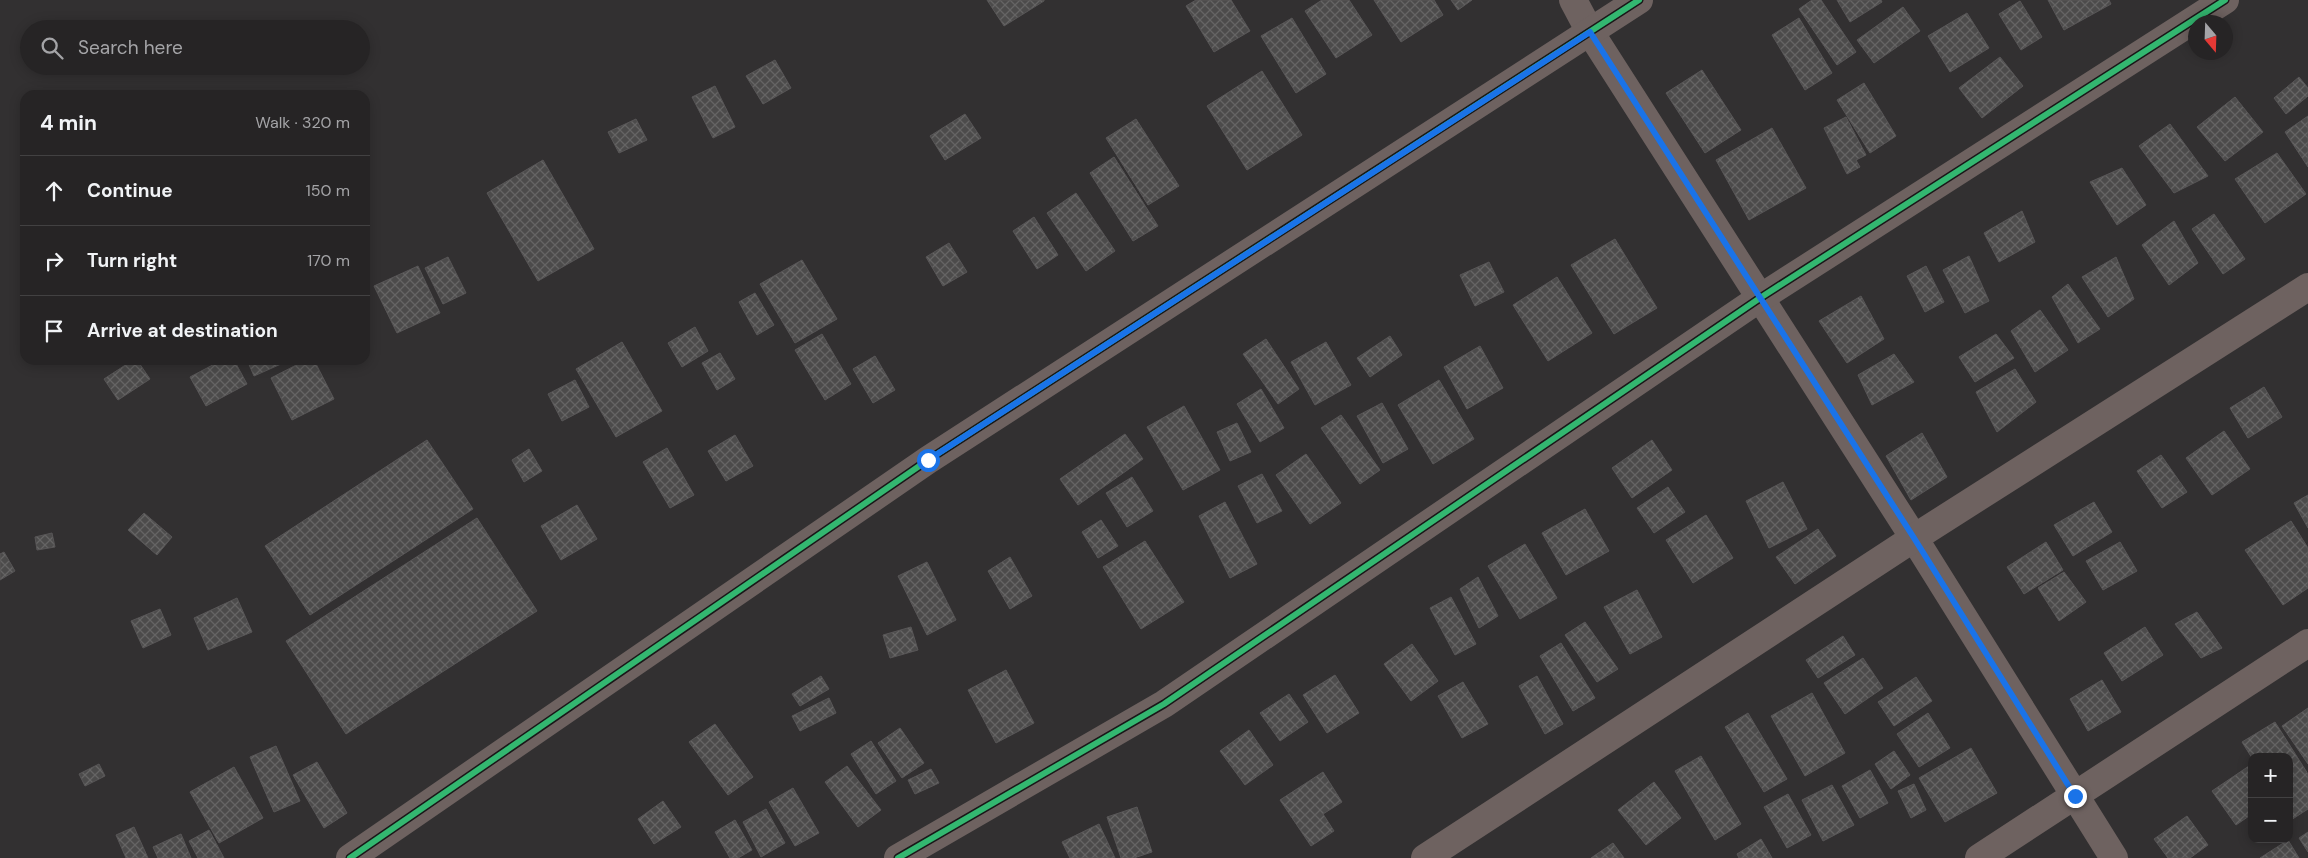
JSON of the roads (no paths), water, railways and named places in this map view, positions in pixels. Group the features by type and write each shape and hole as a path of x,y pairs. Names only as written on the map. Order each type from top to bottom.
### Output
{"street":[{"path":"1573,0 1590,32 1914,538 2114,858"},
{"path":"350,858 928,460 1639,0"},
{"path":"898,858 1164,704 1760,298 2225,0"},
{"path":"1425,858 1914,538 2308,288"},
{"path":"1979,858 2308,643"}]}
